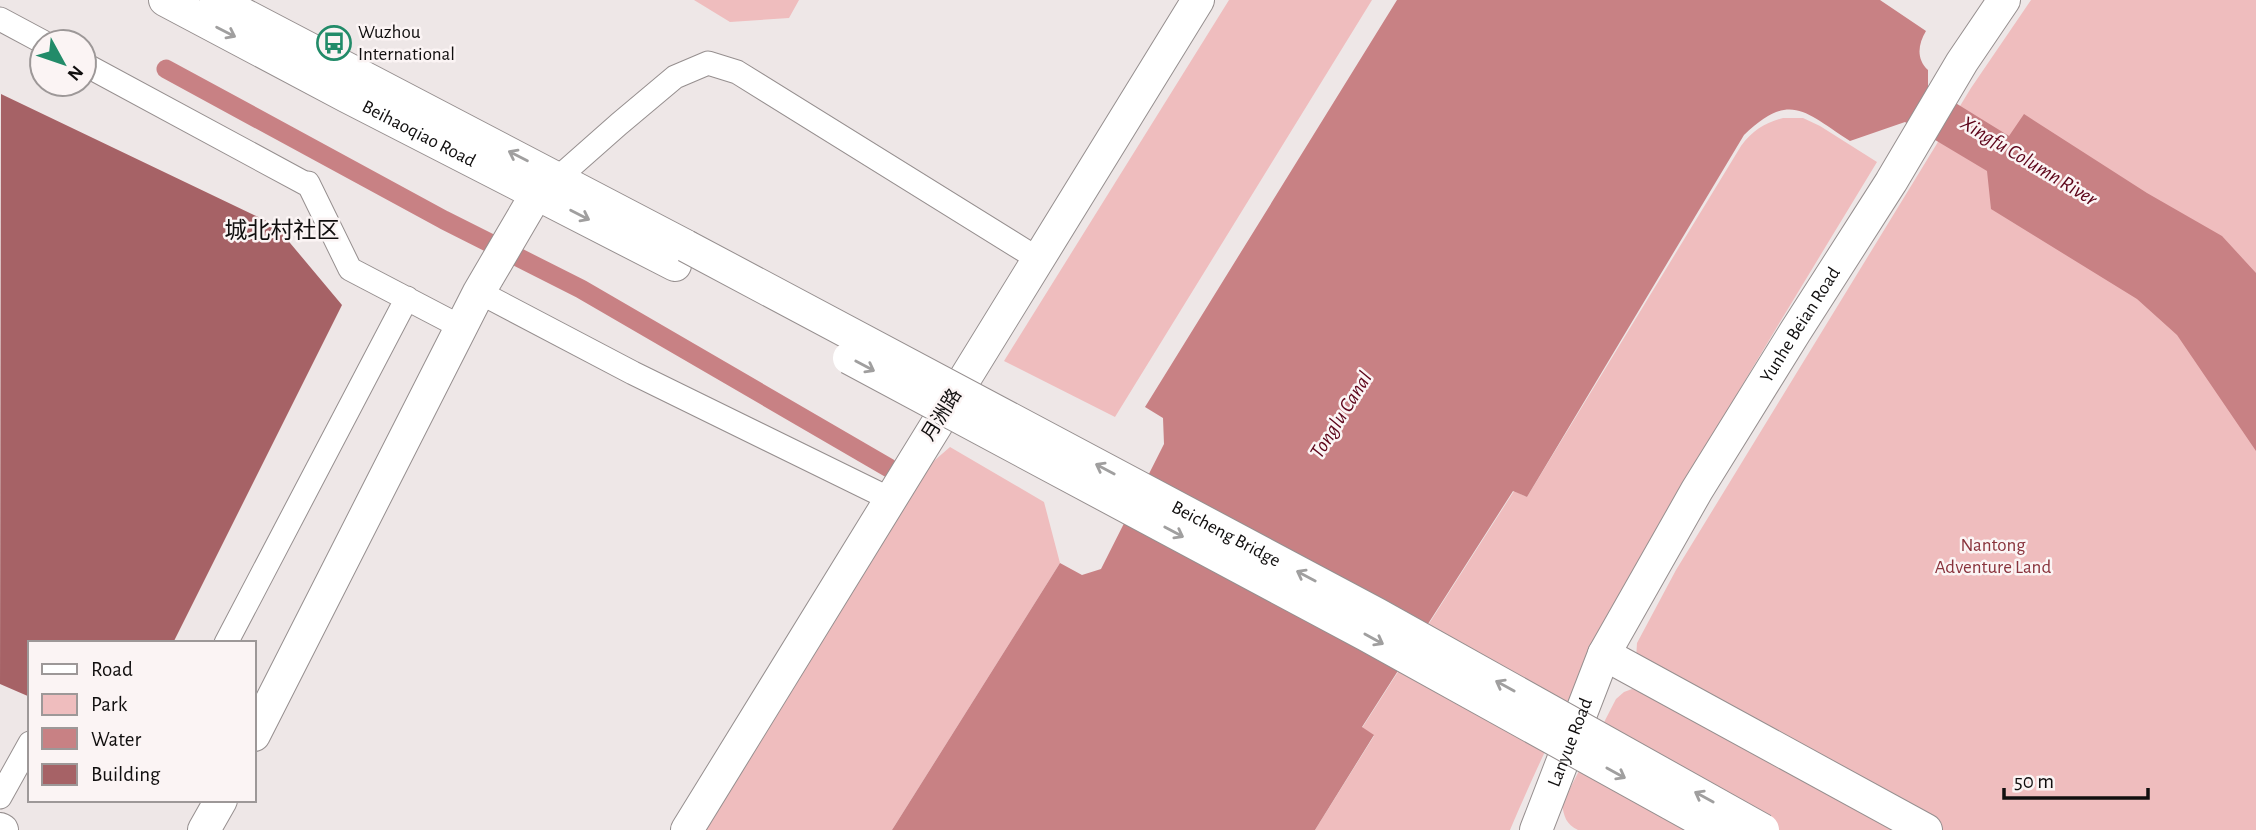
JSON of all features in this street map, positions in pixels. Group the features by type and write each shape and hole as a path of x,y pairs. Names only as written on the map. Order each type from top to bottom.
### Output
{"main road":[{"name":"Beihaoqiao Road","path":"165,0 548,185"},
{"name":"Beihaoqiao Road","path":"216,0 548,185 681,255"},
{"name":"月洲路","path":"687,830 1198,0"},
{"name":"Yunhe Beian Road","path":"1604,654 1697,490 1891,183 1962,62 2004,0"},
{"path":"256,731 479,292 548,185"},
{"name":"Beicheng Bridge","path":"681,255 1718,830"},
{"name":"Beicheng Bridge","path":"681,255 1377,614 1763,830"},
{"path":"1604,654 1926,830"},
{"name":"Lanyue Road","path":"1543,827 1604,654"}],"street":[{"path":"0,19 28,34"},
{"path":"548,185 675,77 708,62 737,72 1038,259"},
{"path":"98,72 308,183 350,269 461,327"},
{"path":"479,292 633,373 890,499"},
{"path":"227,641 407,298"},
{"path":"0,797 28,747"}],"green space":[{"path":"694,0 799,0 789,18 730,22"},
{"path":"1229,0 1372,0 1115,417 1004,361"},
{"name":"Nantong Adventure Land","path":"2031,0 2256,0 2256,830 1942,830 1636,659 1637,643 1676,570 1971,88"},
{"path":"1783,118 1803,118 1877,162 1729,407 1635,573 1549,743 1510,830 1315,830 1374,736 1362,728 1514,491 1527,497 1741,146 1760,128"},
{"path":"950,447 1044,502 1060,563 892,830 687,830 890,499"},
{"path":"1632,689 1643,692 1898,830 1578,830 1566,820 1562,804 1616,699"}],"water":[{"path":"1397,0 1880,0 1926,31 1920,51 1924,66 1928,70 1928,86 2009,136 2024,114 2147,193 2222,236 2256,273 2256,451 2177,335 2137,299 1991,209 1987,171 1905,122 1850,141 1808,114 1797,110 1774,113 1744,135 1527,497 1513,491 1362,727 1374,735 1315,830 892,830 1060,563 1082,575 1101,569 1164,444 1163,418 1145,407"}],"building":[{"path":"1,94 275,225 342,305 174,641 28,641 28,696 0,684"}],"waterway":[{"path":"166,69 444,220 581,289 889,468"}],"place":[{"name":"Wuzhou International","path":"334,43"}],"district":[{"name":"城北村社区","path":"282,231"}],"water label":[{"name":"Xingfu Column River","path":"2029,161"},
{"name":"Tonglu Canal","path":"1341,415"}]}
